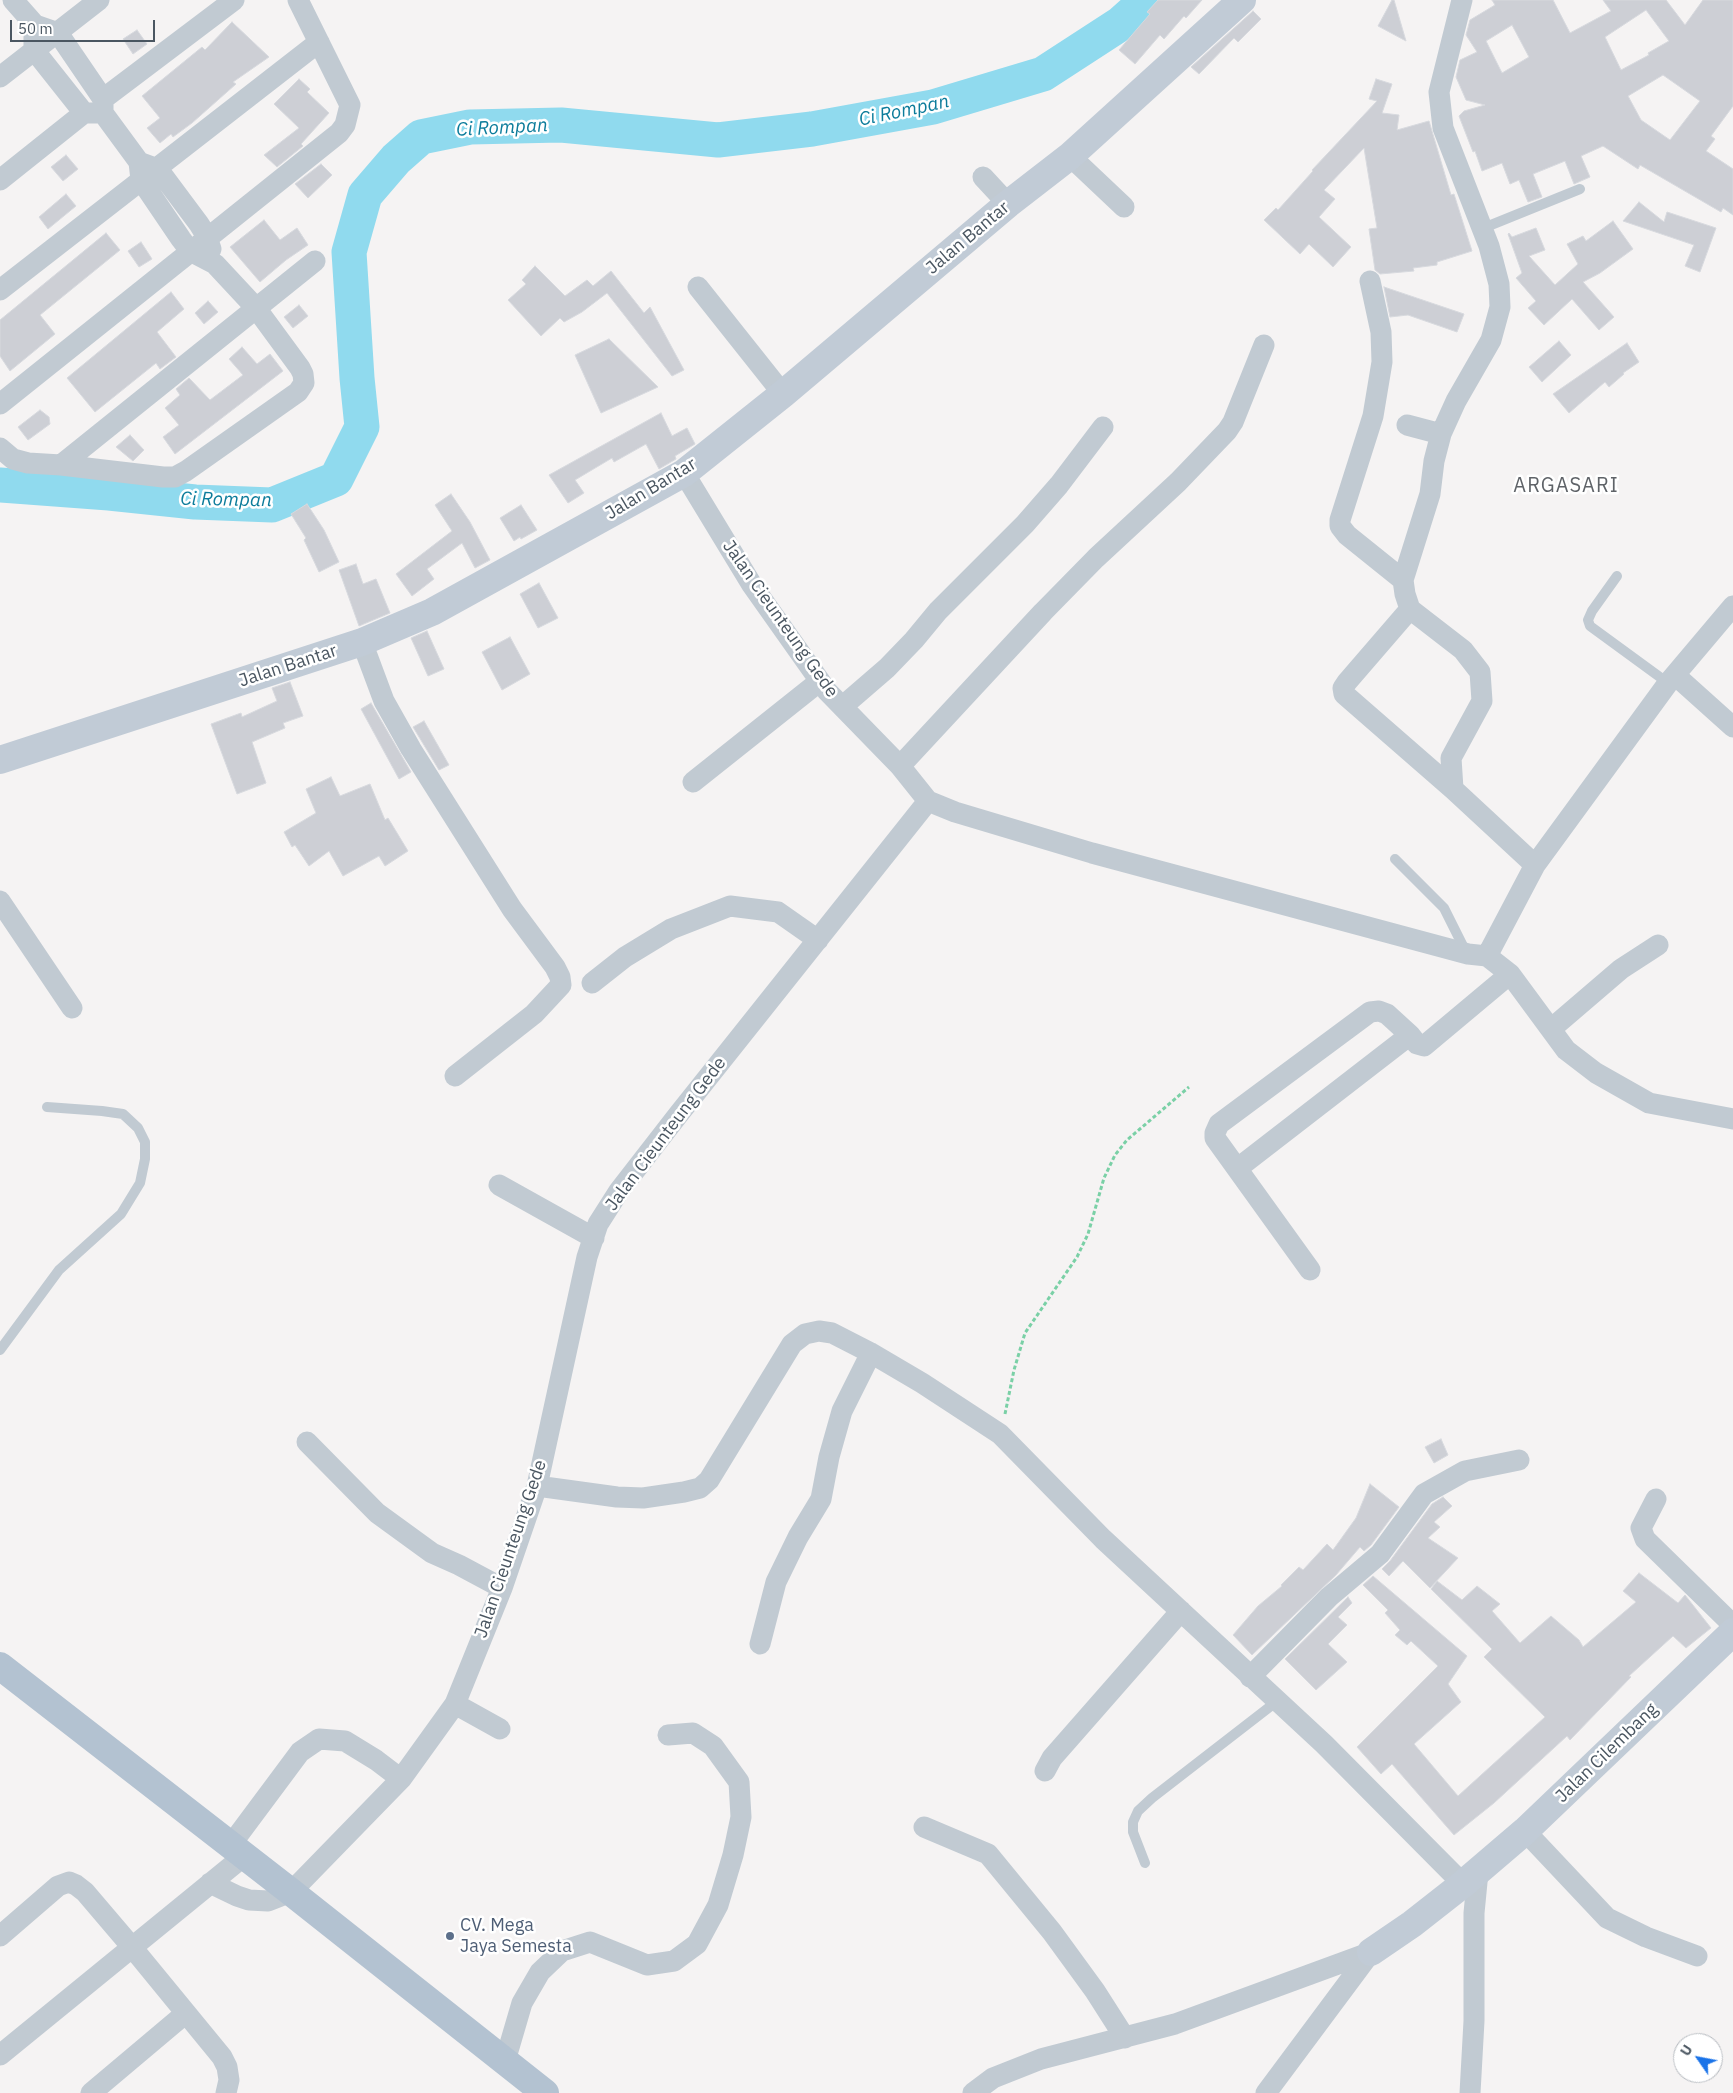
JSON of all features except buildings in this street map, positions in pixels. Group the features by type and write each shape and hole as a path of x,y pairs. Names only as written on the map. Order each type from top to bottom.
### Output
{"main road":[{"path":"0,1666 291,1892 545,2093"}],"street":[{"path":"14,0 35,25 58,33 96,108"},
{"path":"0,77 99,0"},
{"path":"0,180 234,0"},
{"path":"0,404 339,133 345,125 350,105 298,0"},
{"name":"Jalan Bantar","path":"0,760 362,642 432,612 684,473 782,394 1008,204 1070,156 1242,0"},
{"path":"1452,789 1451,758 1482,701 1480,672 1463,650 1410,609 1403,580 1430,494 1434,461 1441,434 1456,401 1490,340 1500,307 1499,284 1489,246 1443,128 1439,92 1462,0"},
{"path":"35,25 34,50 96,108 146,170 208,237 216,264"},
{"path":"0,290 146,170 319,42"},
{"path":"1070,156 1124,207"},
{"path":"0,448 13,459 28,463 175,477 186,472 298,392 304,383 300,368 256,308 216,264 190,251 146,170"},
{"path":"984,177 1008,204"},
{"path":"61,465 315,261"},
{"path":"1370,281 1381,332 1382,362 1373,416 1340,520 1340,526 1347,535 1403,580"},
{"path":"698,286 782,394"},
{"path":"900,766 1056,598 1178,482 1227,432 1233,422 1264,345"},
{"path":"1407,425 1441,434"},
{"path":"843,706 887,668 938,611 1025,524 1059,485 1103,428"},
{"name":"Jalan Cieunteung Gede","path":"291,1892 401,1779 454,1704 502,1588 536,1486 587,1257 598,1224 619,1190 928,801 900,766 820,681 752,585 684,473"},
{"path":"1477,955 1535,866 1672,679 1733,606"},
{"path":"1410,609 1347,682 1343,688 1344,694 1452,789 1535,866"},
{"path":"362,642 384,701 411,749 512,910 560,977 561,986 534,1014 455,1076"},
{"path":"1672,679 1733,727"},
{"path":"693,782 820,681"},
{"path":"928,801 955,812 1092,853 1477,955 1510,974 1566,1050 1596,1073 1649,1102 1733,1119"},
{"path":"0,901 72,1008"},
{"path":"592,983 624,957 671,929 730,906 778,912 818,940"},
{"path":"1552,1029 1621,969 1658,945"},
{"path":"1310,1270 1238,1168 1214,1138 1220,1124 1370,1012 1379,1011 1387,1014 1410,1034 1417,1044 1424,1046 1510,974"},
{"path":"1238,1168 1410,1034"},
{"path":"499,1185 594,1238"},
{"path":"536,1486 617,1497 642,1498 700,1488 709,1480 792,1344 805,1334 819,1331 832,1333 871,1352 922,1383 1000,1434 1103,1539 1276,1702 1471,1878 1474,1913 1474,2021 1470,2093"},
{"path":"760,1644 776,1582 798,1537 821,1499 829,1457 842,1411 871,1352"},
{"path":"307,1442 377,1513 432,1553 502,1588"},
{"path":"1250,1677 1329,1597 1380,1554 1424,1494 1465,1471 1519,1460"},
{"path":"1656,1499 1641,1528 1645,1539 1733,1625"},
{"path":"1045,1771 1052,1758 1181,1611"},
{"name":"Jalan Cilembang","path":"1371,1952 1412,1924 1471,1878 1525,1830 1733,1632"},
{"path":"454,1704 500,1729"},
{"path":"505,2061 522,2003 540,1972 562,1951 590,1942 647,1965 674,1961 697,1944 718,1905 733,1855 741,1817 739,1782 713,1746 692,1733 668,1735"},
{"path":"0,2055 210,1882 237,1851 300,1752 319,1738 346,1741 401,1779"},
{"path":"924,1827 988,1854 1052,1932 1095,1991 1125,2038"},
{"path":"1525,1830 1607,1918 1646,1937 1697,1956"},
{"path":"0,1936 58,1886 69,1882 85,1892 132,1946 222,2057 230,2080 226,2093"},
{"path":"210,1882 249,1900 268,1901 291,1892"},
{"path":"973,2093 993,2078 1041,2059 1175,2024 1371,1952"},
{"path":"1266,2093 1371,1952"},
{"path":"91,2093 186,2013"}],"lane":[{"path":"1481,229 1580,189"},
{"path":"1617,576 1592,611 1588,620 1590,626 1672,679"},
{"path":"1395,859 1444,908 1477,955"},
{"path":"0,1350 59,1270 121,1214 140,1183 145,1159 145,1142 138,1128 122,1114 102,1110 47,1107"},
{"path":"1145,1863 1133,1832 1133,1822 1138,1811 1152,1798 1276,1702"}],"path":[{"path":"1000,1434 1014,1370 1025,1333 1076,1257 1088,1234 1104,1178 1115,1155 1133,1134 1189,1087"}],"waterway":[{"name":"Ci Rompan","path":"0,485 195,502 272,505 336,479 362,427 349,252 365,195 396,159 421,137 470,127 561,125 718,140 812,129 933,107 1043,74 1120,24 1147,0"}],"place":[{"name":"CV. Mega Jaya Semesta","path":"450,1936"}],"district":[{"name":"ARGASARI","path":"1566,486"}]}
